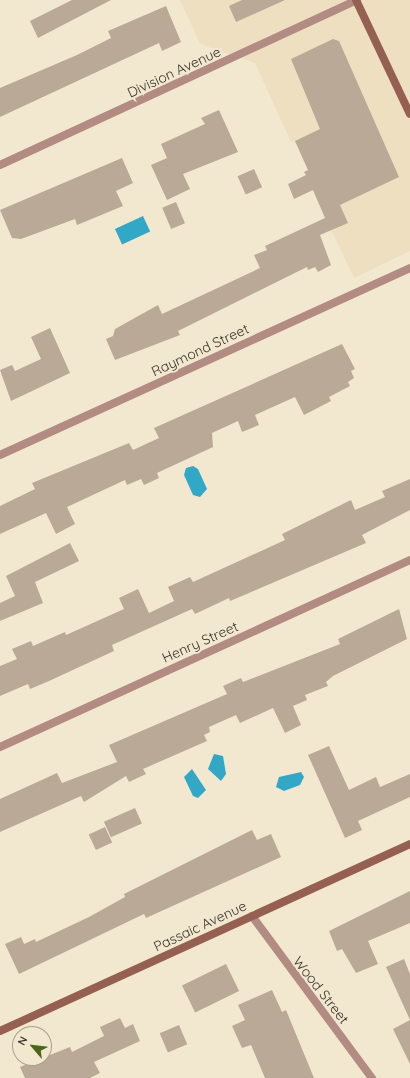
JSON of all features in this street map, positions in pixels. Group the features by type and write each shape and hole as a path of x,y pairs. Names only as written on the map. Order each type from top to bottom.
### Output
{"street":[{"path":"357,0 410,114"},
{"name":"Division Avenue","path":"0,165 357,0"},
{"name":"Raymond Street","path":"0,455 410,268"},
{"name":"Henry Street","path":"0,747 410,560"},
{"name":"Passaic Avenue","path":"0,1031 410,844"},
{"name":"Wood Street","path":"252,916 372,1078"}],"shaded area":[{"path":"180,0 410,0 410,251 354,278 304,172 308,170 295,141 291,142 255,63 200,44"}],"water":[{"path":"143,216 150,231 122,245 115,229"},
{"path":"193,466 198,469 207,489 200,497 193,495 184,475 186,468"},
{"path":"214,754 223,756 226,774 221,781 208,769"},
{"path":"192,769 206,790 198,798 193,796 184,777"},
{"path":"301,772 304,777 300,785 284,791 276,787 279,777"}],"building":[{"path":"72,0 111,0 38,38 30,21"},
{"path":"242,0 285,0 236,22 229,6"},
{"path":"166,6 181,42 162,51 159,43 0,117 0,88 77,55 111,38 108,31"},
{"path":"333,39 339,41 399,177 340,205 348,223 320,235 331,265 318,272 315,267 308,270 307,267 178,331 180,335 115,360 106,339 113,336 115,329 158,305 162,314 260,268 254,255 267,250 265,246 325,218 313,190 294,199 288,184 306,175 304,172 308,170 295,141 320,129 291,59"},
{"path":"219,110 238,152 183,174 190,189 167,200 151,165 167,158 161,144 205,124 201,118"},
{"path":"122,158 133,183 116,191 123,206 77,225 75,219 21,239 12,238 0,210"},
{"path":"254,169 262,187 246,195 238,176"},
{"path":"176,202 185,223 171,229 162,208"},
{"path":"50,328 70,373 11,401 0,370 12,365 15,371 41,359 31,337"},
{"path":"342,344 355,369 351,371 354,378 348,382 350,386 329,397 331,401 304,415 295,397 255,415 259,425 242,432 238,421 212,433 213,447 157,473 159,478 144,485 141,479 127,485 125,480 67,507 75,524 56,534 46,513 0,534 0,506 35,489 32,483 129,443 133,450 159,438 154,428"},
{"path":"410,479 410,510 362,535 366,543 230,601 229,598 195,614 192,609 112,645 114,651 49,681 30,689 28,684 0,696 0,666 17,659 12,649 31,641 33,646 65,632 66,635 124,609 119,598 138,589 149,613 174,601 168,587 190,577 193,582 285,540 282,534 351,500 355,510 385,497 382,491"},
{"path":"70,543 79,561 35,582 43,603 0,621 0,603 15,596 6,576"},
{"path":"399,609 407,639 333,676 326,682 328,686 305,695 307,700 293,706 301,725 285,733 273,708 240,723 236,715 209,727 210,732 204,735 207,741 143,769 146,774 129,782 126,776 84,802 81,796 0,832 0,799 57,773 62,783 117,762 109,745 227,694 223,686 241,678 243,682 340,644 338,639"},
{"path":"329,746 349,790 376,777 380,787 410,774 410,797 358,821 362,830 345,838 308,755"},
{"path":"135,808 142,824 111,837 104,822"},
{"path":"105,827 112,842 96,850 89,835"},
{"path":"252,830 257,840 271,834 281,857 146,918 144,914 19,974 5,944 21,937 24,944 35,939 36,942 89,917 125,897 124,894"},
{"path":"410,891 410,923 368,941 378,964 356,973 342,949 337,951 329,931"},
{"path":"404,959 410,974 410,1020 386,967"},
{"path":"226,964 239,991 195,1012 182,985"},
{"path":"272,990 282,1012 286,1010 314,1078 265,1078 251,1045 242,1048 232,1026 245,1020 238,1005"},
{"path":"120,1018 125,1028 133,1024 140,1041 94,1062 100,1073 90,1078 25,1078 20,1067 52,1066 52,1054 70,1047 72,1052 104,1036 100,1027"},
{"path":"410,1020 410,1064 393,1029"},
{"path":"179,1025 187,1044 168,1053 160,1033"}]}
